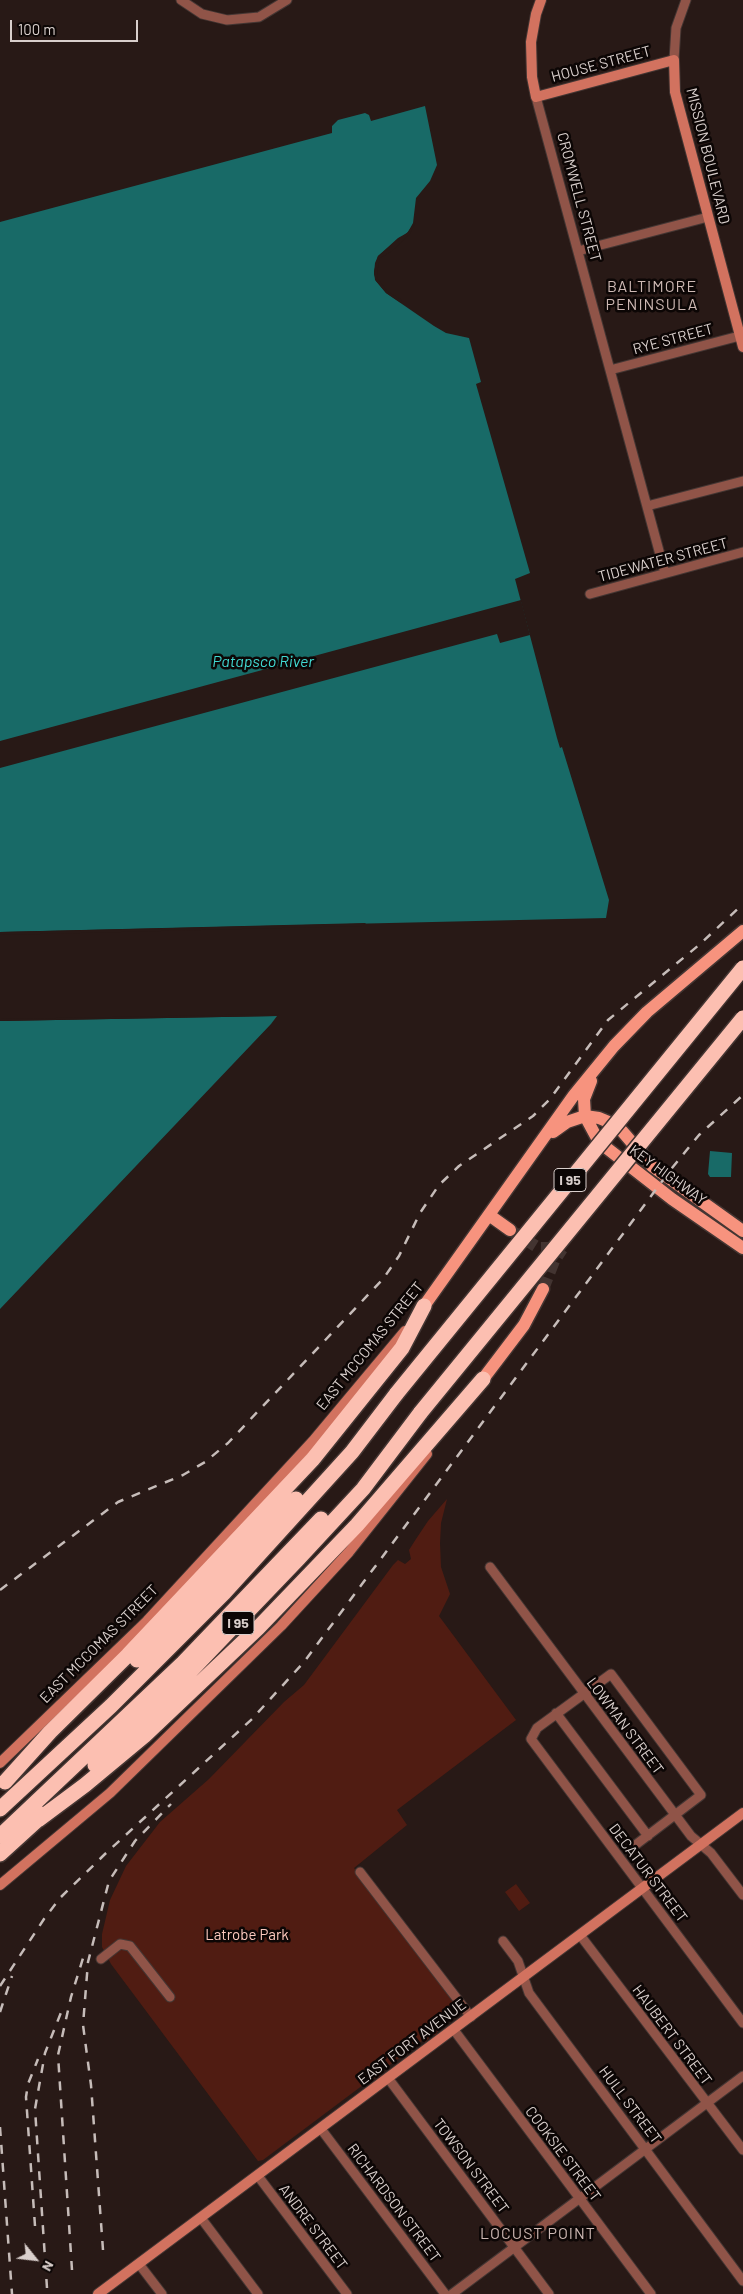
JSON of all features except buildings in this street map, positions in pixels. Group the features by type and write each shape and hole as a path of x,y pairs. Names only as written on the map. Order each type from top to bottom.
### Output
{"highway":[{"name":"I 95","path":"0,1808 123,1694 224,1593 347,1458 397,1393 743,968"},
{"name":"I 95","path":"0,1854 38,1820 176,1686 263,1597 362,1488 743,1018"},
{"path":"2,1784 50,1732 128,1655 313,1459 402,1348 424,1306"},
{"path":"38,1820 85,1785 144,1736 258,1628 358,1525 482,1379"},
{"name":"I 95","path":"2,1784 208,1591 397,1393"},
{"name":"I 95","path":"0,1836 116,1728 217,1629 422,1412"}],"main road":[{"name":"EAST MCCOMAS STREET","path":"424,1306 574,1095 624,1035 646,1012 743,931"},
{"name":"KEY HIGHWAY","path":"599,1066 585,1093 585,1116 596,1138 606,1149 743,1248"},
{"name":"KEY HIGHWAY","path":"585,1116 599,1118 617,1127 652,1166 743,1231"},
{"path":"542,1140 561,1125 585,1116"},
{"path":"489,1215 510,1230"},
{"path":"482,1379 524,1325 542,1289"}],"street":[{"path":"181,0 202,14 218,19 236,20 259,17 287,0"},
{"name":"CROMWELL STREET","path":"541,0 536,14 531,49 532,77 536,97 665,573"},
{"name":"MISSION BOULEVARD","path":"686,0 676,28 675,92 743,346"},
{"name":"HOUSE STREET","path":"536,97 674,60"},
{"path":"578,252 708,217"},
{"name":"RYE STREET","path":"610,370 741,336"},
{"path":"647,506 743,481"},
{"name":"TIDEWATER STREET","path":"590,594 743,552"},
{"name":"EAST MCCOMAS STREET","path":"0,1764 146,1621 288,1470 355,1394 424,1306"},
{"path":"0,1885 110,1793 304,1602 384,1509 460,1412 482,1379"},
{"name":"LOWMAN STREET","path":"490,1567 583,1694 691,1836 711,1853 743,1895"},
{"path":"634,1846 648,1836 702,1795 611,1674 556,1713 648,1836"},
{"name":"DECATUR STREET","path":"556,1713 537,1728 531,1739 743,2022"},
{"name":"EAST FORT AVENUE","path":"98,2294 739,1816"},
{"path":"360,1872 470,2017"},
{"name":"HAUBERT STREET","path":"580,1935 743,2150"},
{"name":"HULL STREET","path":"503,1941 518,1961 528,1993 743,2280"},
{"path":"101,1959 120,1944 130,1946 170,1998"},
{"name":"COOKSIE STREET","path":"454,2030 651,2294"},
{"path":"452,2294 743,2076"},
{"name":"TOWSON STREET","path":"388,2078 549,2294"},
{"name":"RICHARDSON STREET","path":"321,2128 445,2294"},
{"name":"ANDRE STREET","path":"258,2176 347,2294"},
{"path":"201,2218 258,2294"},
{"path":"139,2264 162,2294"}],"green space":[{"name":"Latrobe Park","path":"447,1499 441,1523 440,1543 441,1567 450,1594 439,1616 516,1720 397,1810 407,1825 354,1868 389,1914 434,1960 435,1967 440,1969 455,2000 454,2002 461,2012 439,2028 436,2035 431,2035 426,2042 422,2041 383,2070 380,2077 371,2079 263,2160 258,2161 111,1964 102,1947 102,1934 110,1900 126,1866 160,1822 209,1779 284,1702 304,1685 393,1565 398,1560 405,1564 411,1559 409,1550 428,1521"},
{"path":"516,1884 530,1903 519,1911 505,1892"}],"water":[{"name":"Patapsco River","path":"425,106 437,165 430,181 416,198 413,223 408,232 378,256 374,271 375,280 386,293 434,326 446,333 469,338 481,382 476,384 530,573 515,579 557,738 560,748 562,747 609,900 606,918 0,932 0,222 332,133 332,126 338,120 365,113 369,115 371,121"},
{"path":"277,1016 271,1024 0,1309 0,1021"},
{"path":"710,1151 732,1153 731,1177 710,1177 708,1174"}],"pier":[{"path":"416,221 410,234 392,251 380,258 377,272 378,279 387,291 402,300 401,303 386,293 376,281 374,274 375,263 378,256 398,238 407,233"},
{"path":"521,600 530,635 500,643 497,634 0,768 0,741"},
{"path":"366,923 363,926 0,935 0,932"},
{"path":"279,1014 277,1016 0,1021 0,1019"}],"tunnel":[{"path":"510,1230 539,1248 560,1248"},
{"path":"543,1289 554,1261 562,1249"}],"railway":[{"path":"0,1590 118,1502 183,1475 205,1462 228,1443 383,1279 399,1256 420,1213 439,1185 459,1166 533,1116 550,1099 608,1020 699,945 743,904"},
{"path":"0,1986 60,1898 252,1719 304,1662 672,1168 699,1135 743,1095"},
{"path":"103,2250 91,2085 83,2025 88,1962 109,1881 135,1841 171,1804"},
{"path":"72,2270 58,2055 71,1997 84,1955"},
{"path":"0,2012 12,1976"},
{"path":"47,2288 35,2109 45,2053 62,2010"},
{"path":"35,2226 26,2097 28,2084 38,2059"},
{"path":"0,2127 12,2294"}],"district":[{"name":"BALTIMORE PENINSULA","path":"652,296"},
{"name":"LOCUST POINT","path":"538,2234"}]}
